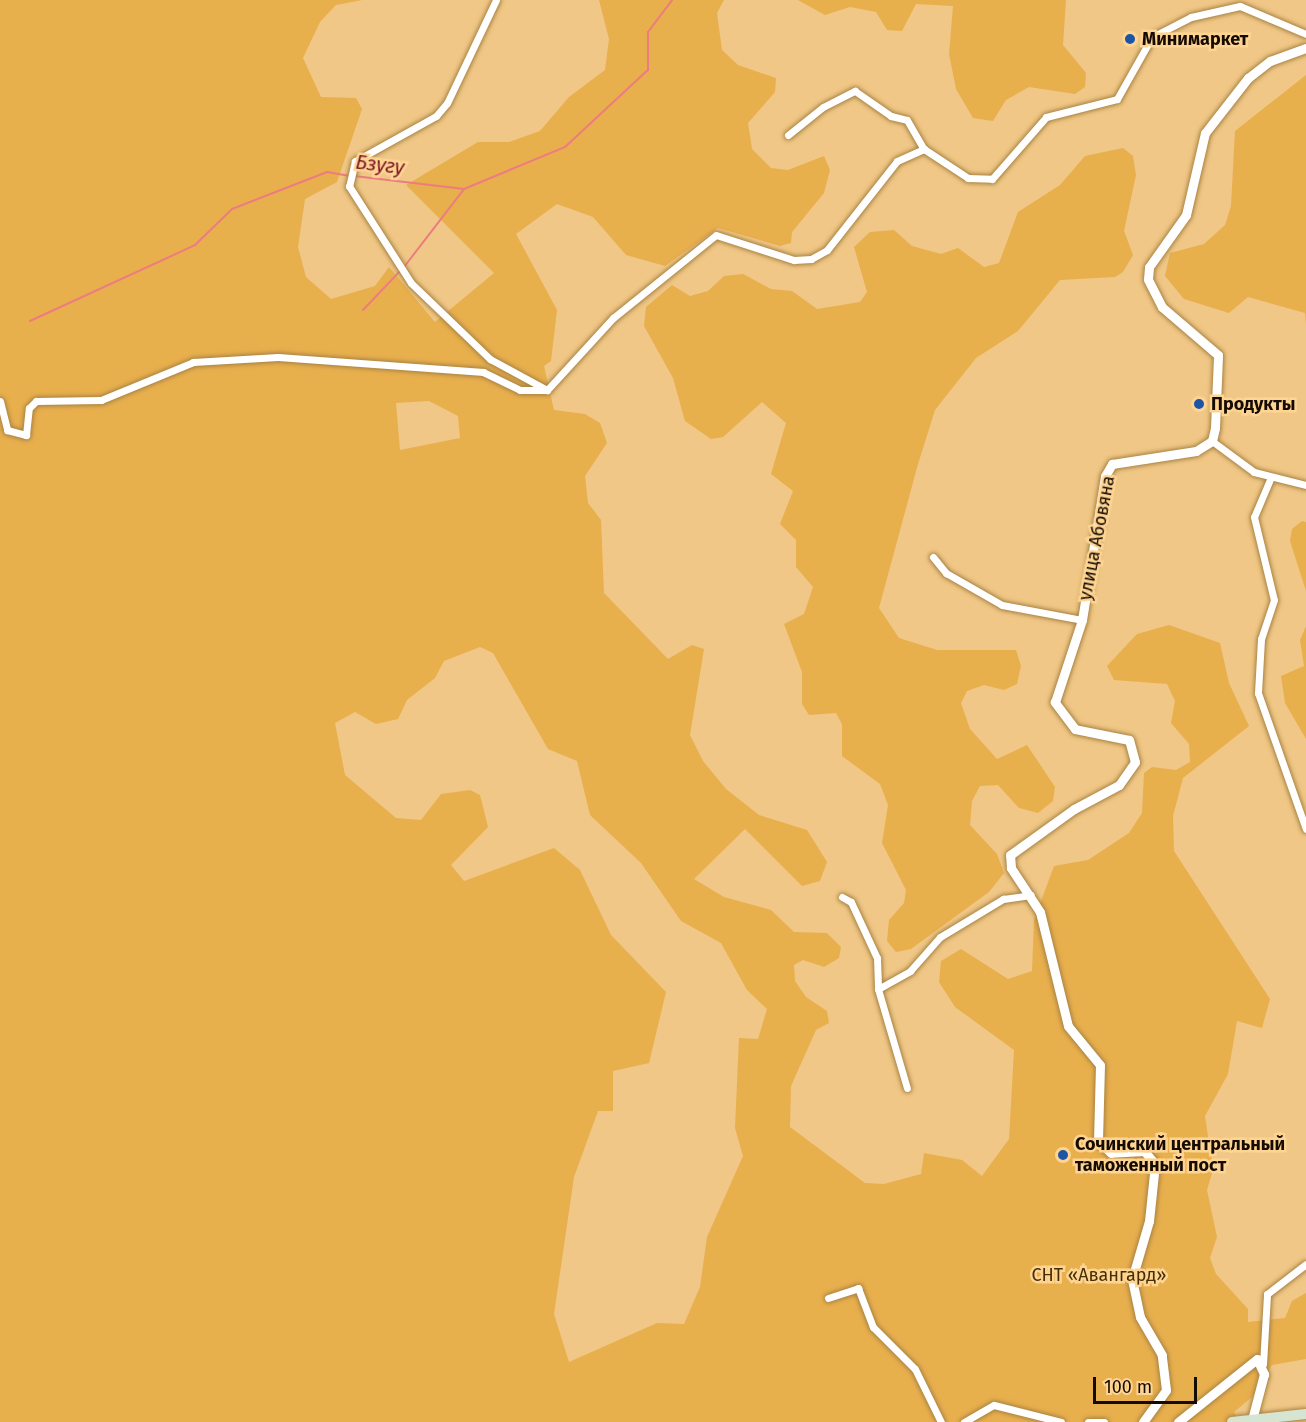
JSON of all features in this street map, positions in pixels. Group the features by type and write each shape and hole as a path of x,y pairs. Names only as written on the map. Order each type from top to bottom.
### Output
{"main road":[{"path":"1232,1422 1253,1416 1306,1414"}],"street":[{"path":"496,0 463,75 436,116 356,161 348,181 351,195 411,283 490,359 546,390"},
{"path":"788,135 823,107 849,92 862,92 876,108 913,125 924,149 968,178 992,179 1046,117 1117,99 1145,47 1162,29 1224,6 1240,6 1306,34"},
{"path":"1306,48 1270,61 1248,78 1205,133 1186,215 1149,267 1148,279 1162,307 1218,355 1212,441 1240,464 1271,477 1306,485"},
{"path":"0,401 7,430 26,435 29,408 36,401 101,400 193,362 278,357 483,372 520,390 546,390 613,318 703,243 716,235 735,238 794,260 811,259 827,250 897,161 924,149"},
{"name":"улица Абовяна","path":"1143,1422 1167,1390 1162,1355 1140,1317 1132,1279 1149,1221 1152,1157 1142,1150 1111,1153 1098,1141 1100,1065 1068,1026 1033,895 1011,868 1010,855 1074,809 1119,785 1135,762 1135,749 1124,737 1075,729 1057,710 1057,692 1082,620 1106,476 1112,464 1149,454 1178,456 1212,441"},
{"path":"1271,477 1254,517 1274,600 1261,639 1258,693 1306,828"},
{"path":"933,557 946,573 1002,605 1082,620"},
{"path":"878,989 910,971 940,937 1003,899 1033,895"},
{"path":"842,897 864,925 877,958 878,989 907,1088"},
{"path":"1253,1416 1263,1364 1267,1294 1306,1264"},
{"path":"828,1298 858,1288 873,1327 915,1369 941,1422"},
{"path":"1178,1422 1249,1362 1257,1359 1263,1364"},
{"path":"964,1422 994,1405 1061,1422"},
{"path":"1088,1422 1104,1422"}],"green space":[{"name":"СНТ «Авангард»","path":"0,0 362,0 336,5 320,22 303,58 321,97 356,98 362,109 337,182 305,199 298,247 306,277 331,299 375,286 389,267 435,322 494,273 406,185 478,142 509,142 540,131 569,97 605,70 609,39 599,0 724,0 717,13 722,50 738,65 776,78 775,92 748,123 752,149 771,168 788,170 824,156 830,170 824,193 792,232 791,243 780,246 718,228 665,266 626,255 593,217 557,204 516,234 557,310 551,361 544,366 554,410 585,414 600,423 607,443 585,476 588,503 601,520 604,593 668,659 692,645 704,649 690,735 703,761 726,789 759,815 807,830 827,862 820,881 802,886 745,829 694,879 724,897 771,910 794,932 827,933 841,947 839,958 824,967 803,960 794,965 795,981 806,997 827,1011 829,1023 816,1030 791,1086 790,1127 865,1183 884,1184 921,1174 924,1153 962,1160 982,1176 1009,1139 1014,1050 955,1007 939,982 941,961 961,949 1008,979 1032,971 1034,920 1054,866 1088,860 1129,833 1142,813 1144,773 1152,767 1176,770 1190,762 1189,744 1171,723 1175,701 1167,684 1114,680 1107,666 1137,634 1169,625 1220,643 1229,683 1249,726 1183,778 1173,816 1174,851 1270,999 1262,1028 1237,1021 1228,1074 1205,1116 1213,1170 1207,1190 1217,1237 1210,1258 1216,1274 1248,1309 1248,1322 1285,1318 1292,1301 1306,1293 1306,1359 1272,1365 1252,1397 1234,1412 1239,1422 0,1422","holes":["429,401 458,416 460,438 400,450 396,403","480,647 493,653 548,749 577,761 590,815 641,863 681,921 721,943 747,990 767,1009 758,1039 739,1038 735,1128 743,1156 707,1237 700,1287 684,1324 657,1323 569,1362 554,1314 574,1177 598,1111 613,1111 613,1071 649,1063 666,992 611,935 580,870 554,848 464,881 451,865 488,827 480,795 470,790 441,794 421,820 396,818 345,775 335,723 355,712 376,724 398,719 407,700 435,678 444,661"]},
{"path":"798,0 1066,0 1063,45 1086,73 1085,87 1075,94 1029,87 1006,100 993,121 973,118 956,89 949,54 953,6 916,4 902,31 887,30 876,12 850,7 825,15"},
{"path":"1306,75 1306,325 1305,313 1248,297 1229,313 1184,299 1165,276 1170,253 1204,244 1225,225 1231,206 1235,131"},
{"path":"1123,148 1133,156 1136,175 1124,231 1133,255 1123,272 1115,277 1060,280 1018,331 976,358 935,410 918,464 879,608 899,638 937,650 1016,650 1021,666 1017,684 1004,690 984,685 967,691 961,703 970,729 997,759 1027,745 1055,787 1053,801 1038,813 1019,808 998,785 980,786 972,801 970,825 997,854 1004,873 989,892 911,949 896,952 887,941 889,920 904,903 906,890 882,843 888,805 880,784 842,756 842,724 836,713 809,715 802,704 802,672 784,624 804,614 813,587 796,567 796,540 780,524 793,491 771,474 786,423 762,402 723,437 711,439 685,421 673,378 644,326 646,307 672,285 690,296 708,291 724,276 743,274 771,289 792,291 817,309 860,302 867,292 854,247 870,232 894,230 912,246 941,254 958,248 984,267 999,263 1018,212 1060,185 1085,156"},
{"path":"1302,521 1306,522 1306,591 1290,541 1292,529"},
{"path":"1306,626 1306,739 1285,703 1281,676 1304,666 1300,640"}],"waterway":[{"name":"Бзугу","path":"354,176 464,189 565,147 648,70 648,32 672,0"},
{"name":"Бзугу","path":"30,321 195,245 232,209 327,172 349,176"},
{"path":"404,267 464,189"},
{"path":"363,310 400,271"}],"place":[{"name":"Минимаркет","path":"1130,39"},
{"name":"Продукты","path":"1199,404"},
{"name":"Сочинский центральный таможенный пост","path":"1063,1155"}]}
